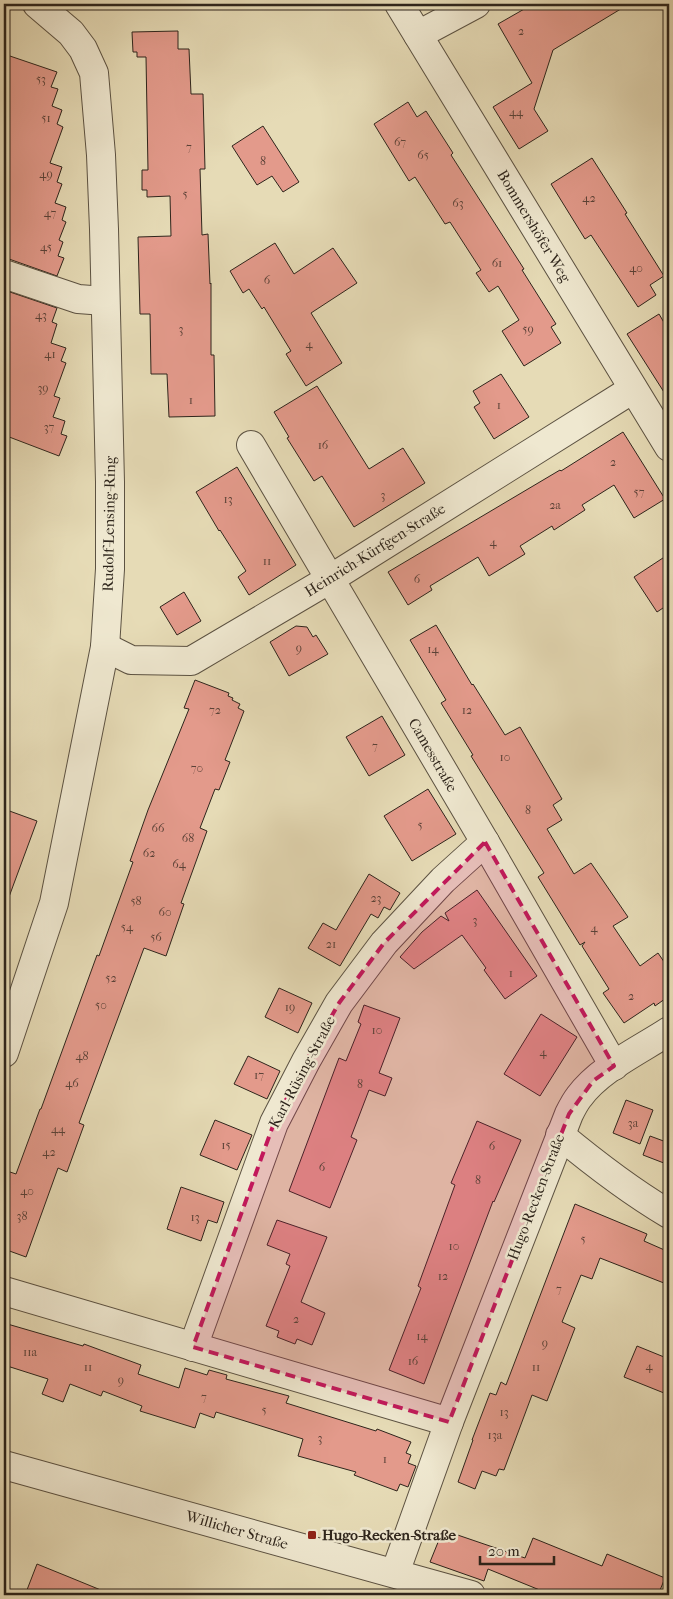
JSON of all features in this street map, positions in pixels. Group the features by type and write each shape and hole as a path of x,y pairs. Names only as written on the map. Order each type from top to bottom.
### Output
{"street":[{"name":"Rudolf-Lensing-Ring","path":"5,1047 54,903 105,647 110,569 110,482 102,155 94,73 83,49 71,33 37,4"},
{"name":"Bommershöfer Weg","path":"399,4 669,447"},
{"path":"418,35 476,4"},
{"path":"4,274 78,299 105,301"},
{"name":"Heinrich-Kürfgen-Straße","path":"105,647 131,660 191,661 330,579 633,389"},
{"name":"Camesstraße","path":"251,446 485,842 614,1066"},
{"name":"Karl-Rüsing-Straße","path":"193,1347 274,1123 306,1061 335,1012 384,943 443,880 485,842"},
{"name":"Hugo-Recken-Straße","path":"395,1573 449,1422 560,1135 578,1097 593,1081 614,1066 669,1032"},
{"path":"560,1135 605,1172 669,1214"},
{"path":"4,1291 449,1422"},
{"name":"Willicher Straße","path":"4,1465 471,1595"}],"highlighted area":[{"path":"485,842 614,1066 593,1081 569,1114 449,1422 193,1347 274,1123 339,1003 384,943"}],"building":[{"path":"533,4 629,4 553,50 534,109 548,131 519,149 493,107 532,83 498,24"},
{"path":"178,31 178,49 189,49 191,94 203,94 205,169 200,169 202,235 208,234 211,283 211,355 214,355 215,416 169,417 167,374 151,374 150,314 140,314 138,237 171,236 170,196 147,197 147,190 142,190 142,170 148,170 146,57 137,57 137,52 133,52 132,32"},
{"path":"4,54 57,72 51,87 58,89 52,106 62,110 57,124 63,127 50,163 62,167 57,182 62,184 55,203 66,207 62,220 66,222 59,240 63,242 58,256 64,258 57,276 9,259 4,259"},
{"path":"408,102 417,117 426,111 453,153 451,155 524,269 522,270 556,324 551,327 561,343 524,366 502,331 519,320 498,286 489,292 476,273 481,270 450,222 445,224 415,177 409,181 374,124"},
{"path":"263,126 299,182 283,192 272,176 257,185 232,146"},
{"path":"592,158 664,276 650,285 656,295 638,307 591,235 585,239 551,184"},
{"path":"275,243 294,274 333,248 357,283 311,313 342,363 306,386 286,354 291,351 264,307 262,309 249,289 243,293 230,271"},
{"path":"4,290 57,308 52,322 57,324 51,343 66,348 61,361 66,363 54,396 60,398 53,417 65,421 61,434 67,436 59,456 4,435"},
{"path":"659,314 669,331 669,400 627,334"},
{"path":"501,374 529,417 494,439 474,407 480,403 473,391"},
{"path":"317,386 369,469 403,448 425,483 354,527 322,476 314,481 287,438 289,437 274,412"},
{"path":"623,432 665,499 634,518 614,485 582,505 585,510 554,530 552,526 520,546 525,554 489,576 478,557 430,586 432,590 408,605 388,572 561,471"},
{"path":"237,467 296,565 249,595 238,577 246,571 196,492"},
{"path":"669,554 669,604 657,612 634,577"},
{"path":"184,592 201,621 177,635 160,607"},
{"path":"436,625 505,735 520,727 562,799 553,805 562,820 547,829 574,874 591,863 628,917 613,926 640,966 658,953 669,969 669,996 655,1006 654,1003 624,1023 603,993 609,989 582,946 585,942 580,945 538,877 544,873 471,756 473,755 441,703 446,700 410,640"},
{"path":"296,626 307,627 313,637 316,635 328,654 289,676 270,642"},
{"path":"195,680 229,693 228,696 233,698 232,700 240,704 238,708 244,711 225,760 230,762 219,790 215,789 200,828 207,831 181,903 184,904 166,956 144,948 79,1123 84,1125 67,1172 58,1168 26,1257 4,1249 4,1170 16,1174 97,955 99,956 133,862 130,861 148,810 189,709 184,708"},
{"path":"382,716 405,755 369,776 346,737"},
{"path":"428,789 456,834 412,861 384,816"},
{"path":"4,809 37,821 6,905 4,904"},
{"path":"369,874 400,893 390,910 384,907 378,918 371,914 340,966 308,948 323,923 336,930"},
{"path":"477,890 537,976 505,999 484,970 486,968 462,935 414,969 400,957 422,932 441,916 449,921 445,913"},
{"path":"279,988 312,1003 298,1033 265,1017"},
{"path":"364,1005 400,1018 379,1073 392,1078 385,1096 369,1090 351,1137 357,1140 330,1208 289,1191 339,1058 346,1061 361,1024 358,1022"},
{"path":"541,1014 577,1037 540,1096 504,1074"},
{"path":"248,1056 280,1071 267,1099 234,1084"},
{"path":"626,1100 653,1110 640,1144 613,1133"},
{"path":"215,1120 252,1135 237,1170 200,1155"},
{"path":"477,1121 521,1140 493,1201 424,1384 389,1370 421,1288 418,1286 455,1185 451,1183"},
{"path":"650,1136 669,1143 669,1165 643,1155"},
{"path":"181,1187 224,1202 217,1223 208,1220 201,1241 167,1229"},
{"path":"575,1204 647,1234 644,1241 669,1252 669,1285 600,1258 592,1279 581,1275 562,1322 575,1328 547,1401 532,1395 504,1470 499,1469 496,1476 482,1471 475,1489 458,1482 472,1440 490,1393 496,1395 501,1382 506,1385"},
{"path":"277,1220 327,1237 301,1302 325,1313 312,1345 297,1339 295,1344 277,1337 279,1331 266,1326 290,1266 286,1264 290,1254 267,1245"},
{"path":"4,1323 83,1346 84,1344 141,1365 138,1374 179,1388 185,1368 207,1375 209,1370 227,1375 226,1379 289,1396 286,1403 376,1431 377,1429 411,1442 406,1453 411,1455 408,1463 416,1466 408,1487 400,1484 397,1491 354,1475 356,1472 298,1456 303,1439 216,1412 214,1418 200,1413 195,1428 140,1411 142,1406 103,1391 101,1396 70,1384 63,1402 42,1394 48,1379 4,1365"},
{"path":"637,1346 669,1359 669,1395 624,1377"},
{"path":"443,1530 525,1558 533,1538 602,1566 607,1554 665,1578 658,1595 552,1595 488,1569 484,1581 430,1562"},
{"path":"37,1564 69,1577 113,1595 25,1595"}],"place":[{"name":"Hugo-Recken-Straße","path":"312,1535"}]}
